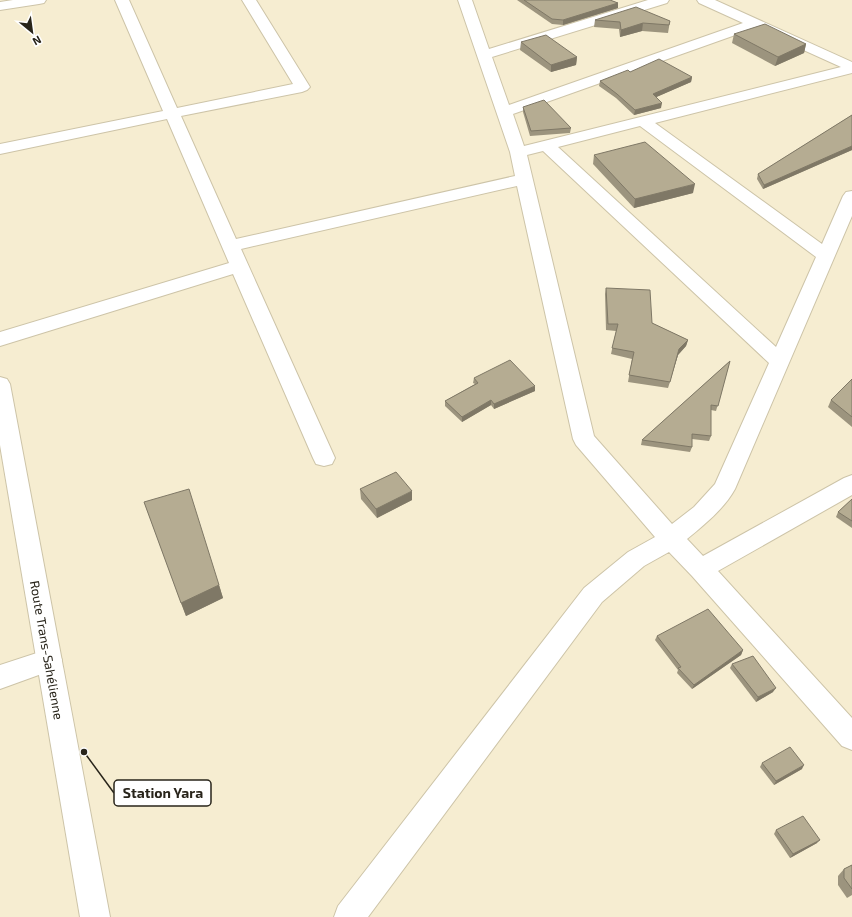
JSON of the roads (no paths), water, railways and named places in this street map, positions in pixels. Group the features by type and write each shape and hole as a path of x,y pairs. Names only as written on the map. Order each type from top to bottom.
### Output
{"main road":[{"path":"0,6 39,0"},
{"path":"122,0 324,458"},
{"path":"0,149 302,87 249,0"},
{"path":"484,55 662,0"},
{"path":"704,0 852,68"},
{"path":"468,1 484,55 518,152 584,439 671,539 701,569 852,737"},
{"path":"504,112 756,23"},
{"path":"518,152 852,68"},
{"path":"643,121 825,255"},
{"path":"546,145 780,362"},
{"path":"231,246 524,179"},
{"path":"348,917 593,595 636,559 671,539 702,513 724,489 852,196"},
{"path":"0,339 239,266"},
{"name":"Route Trans-Sahélienne","path":"0,384 95,917"},
{"path":"701,569 852,484"},
{"path":"0,678 49,660"}],"place":[{"name":"Station Yara","path":"84,752"}]}
